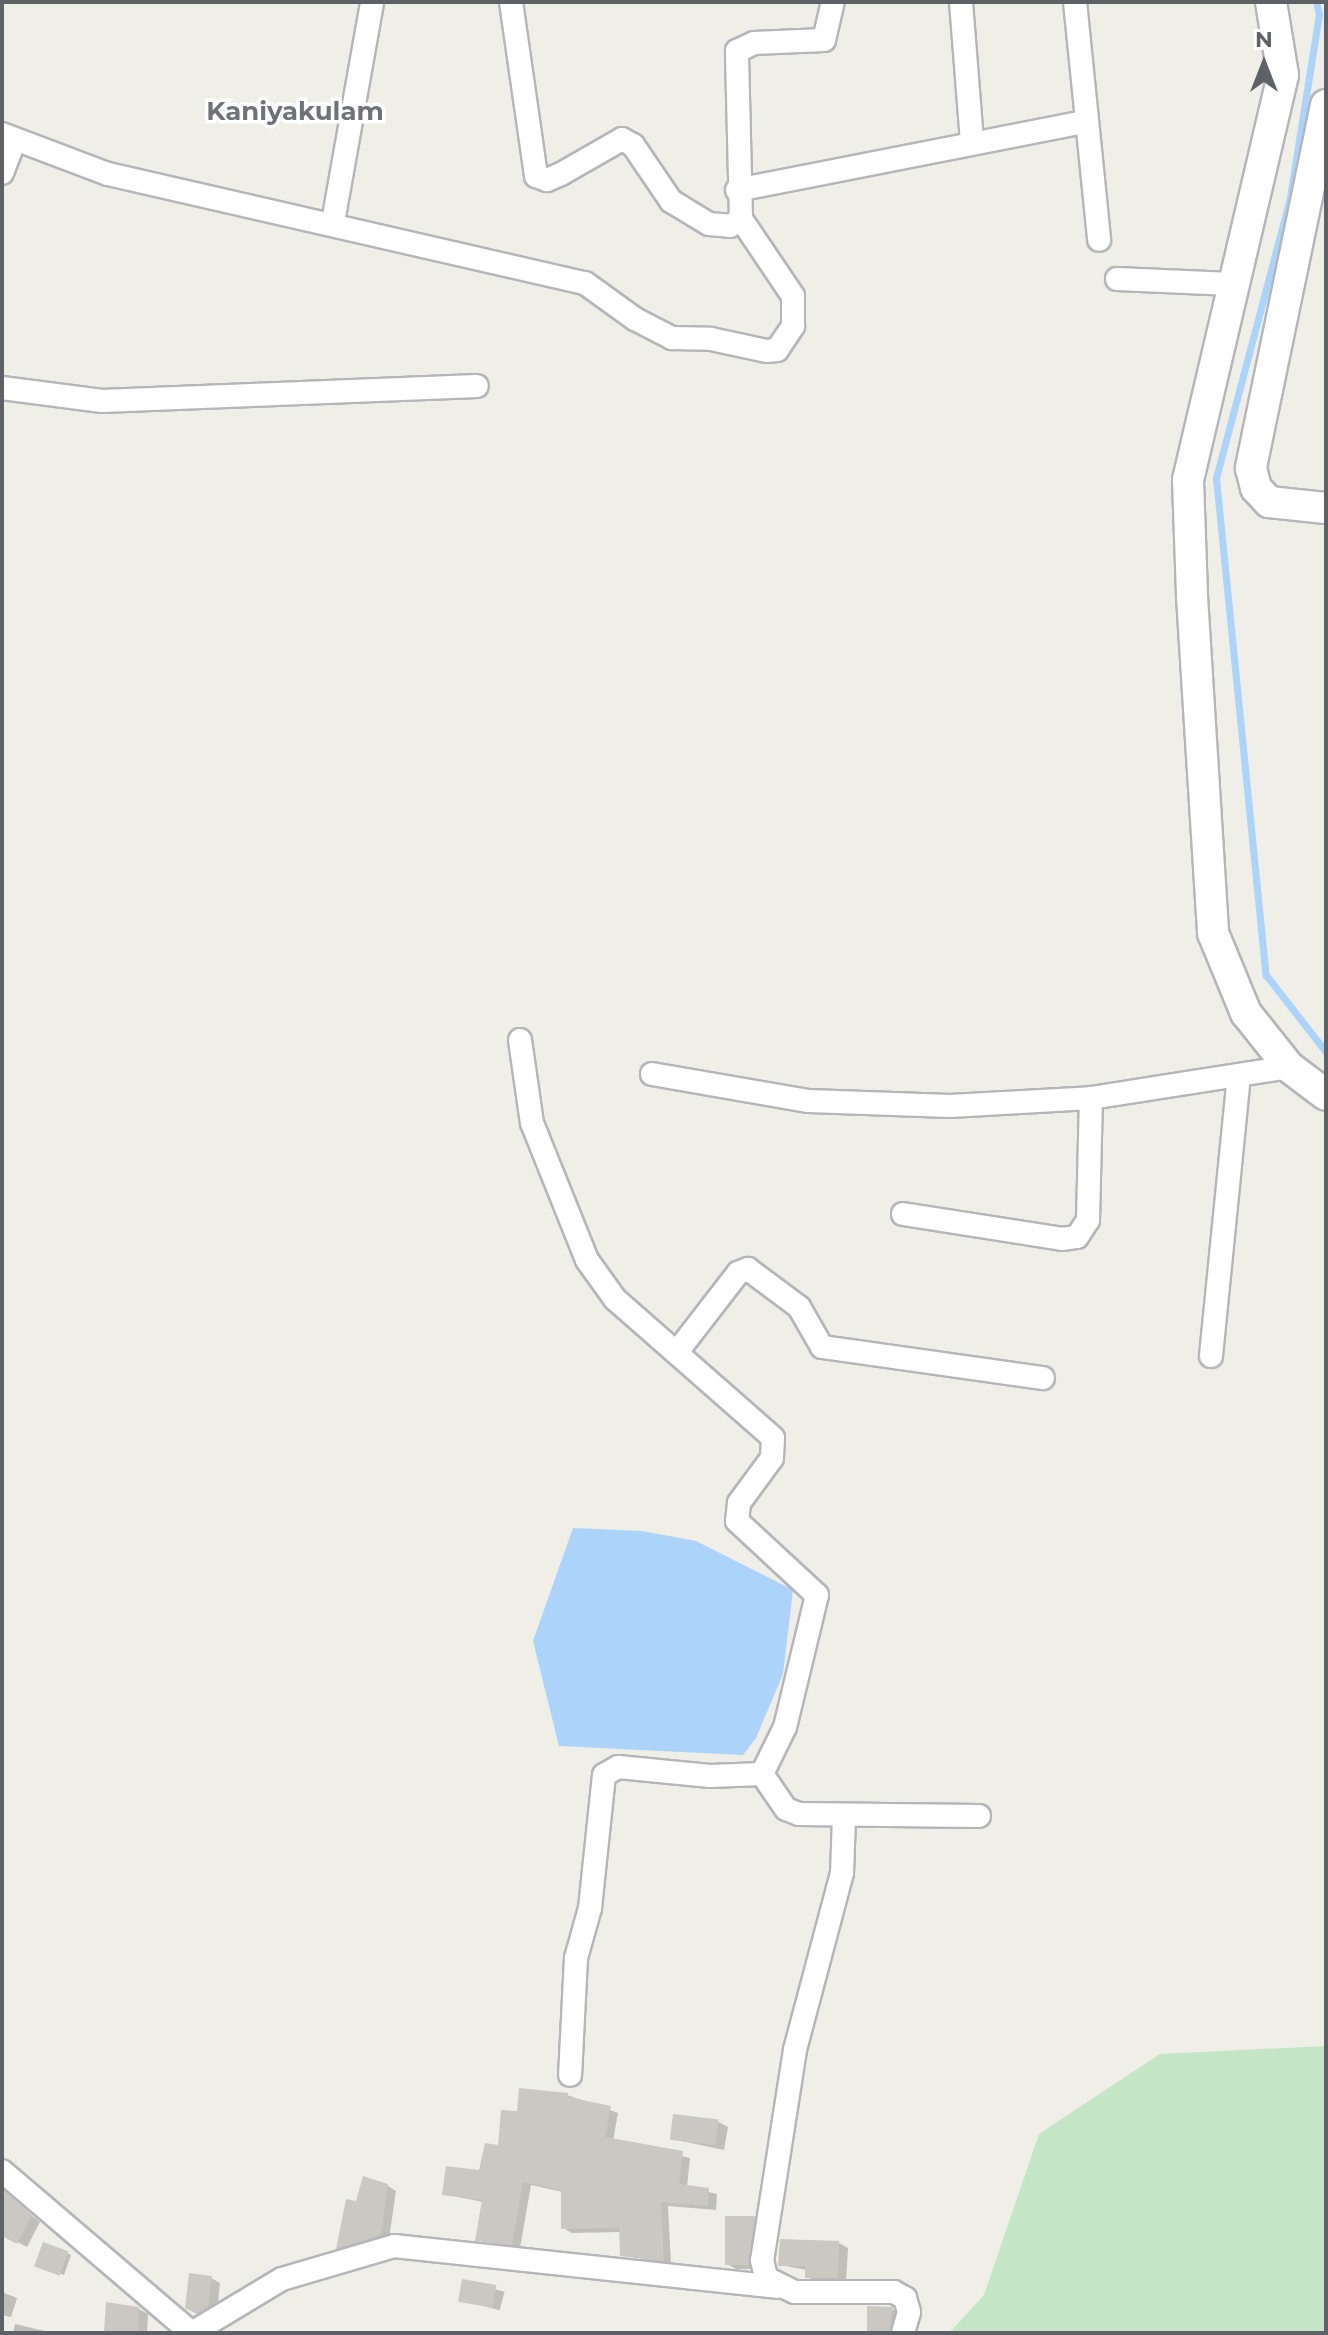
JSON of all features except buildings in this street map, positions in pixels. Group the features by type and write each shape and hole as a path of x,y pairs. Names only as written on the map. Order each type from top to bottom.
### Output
{"street":[{"path":"333,222 372,2"},
{"path":"511,2 536,176 547,180 561,174 622,139 633,145 671,201 709,224 722,227 741,219"},
{"path":"2,173 8,138 108,174 333,222 585,283 672,338 711,339 756,352 777,350 793,326 793,296 741,219 737,190 737,51 754,43 824,40 833,2"},
{"path":"961,2 972,143"},
{"path":"1075,2 1083,122 1099,240"},
{"path":"1271,2 1283,75 1188,480 1213,933 1246,1013 1289,1067 1326,1095"},
{"path":"1326,105 1251,468 1256,488 1269,502 1326,508"},
{"path":"737,190 1083,122"},
{"path":"1117,279 1232,284"},
{"path":"2,388 102,401 477,386"},
{"path":"520,1040 532,1123 587,1260 615,1299 773,1438 772,1458 739,1503 737,1521 817,1595 785,1727 762,1774"},
{"path":"652,1074 809,1101 950,1106 1091,1098 1289,1067"},
{"path":"1211,1356 1239,1075"},
{"path":"903,1214 1062,1239 1077,1237 1088,1220 1091,1098"},
{"path":"677,1352 738,1273 748,1269 799,1307 822,1347 1043,1378"},
{"path":"570,2075 576,1958 590,1908 604,1775 618,1767 710,1776 762,1774"},
{"path":"762,1774 789,1811 844,1817 979,1816"},
{"path":"777,2287 766,2278 762,2260 795,2050 842,1873 844,1817"},
{"path":"2,2171 192,2333 282,2279 394,2246 777,2287 894,2292 905,2298 909,2312 903,2333"}],"green space":[{"path":"1326,2046 1326,2333 949,2333 984,2295 1039,2134 1160,2054"}],"water":[{"path":"573,1528 642,1531 696,1541 793,1590 783,1674 756,1738 743,1755 559,1746 533,1641"}],"waterway":[{"path":"1316,2 1319,14 1290,198 1216,478 1266,975 1326,1052"}],"district":[{"name":"Kaniyakulam","path":"295,112"}]}
